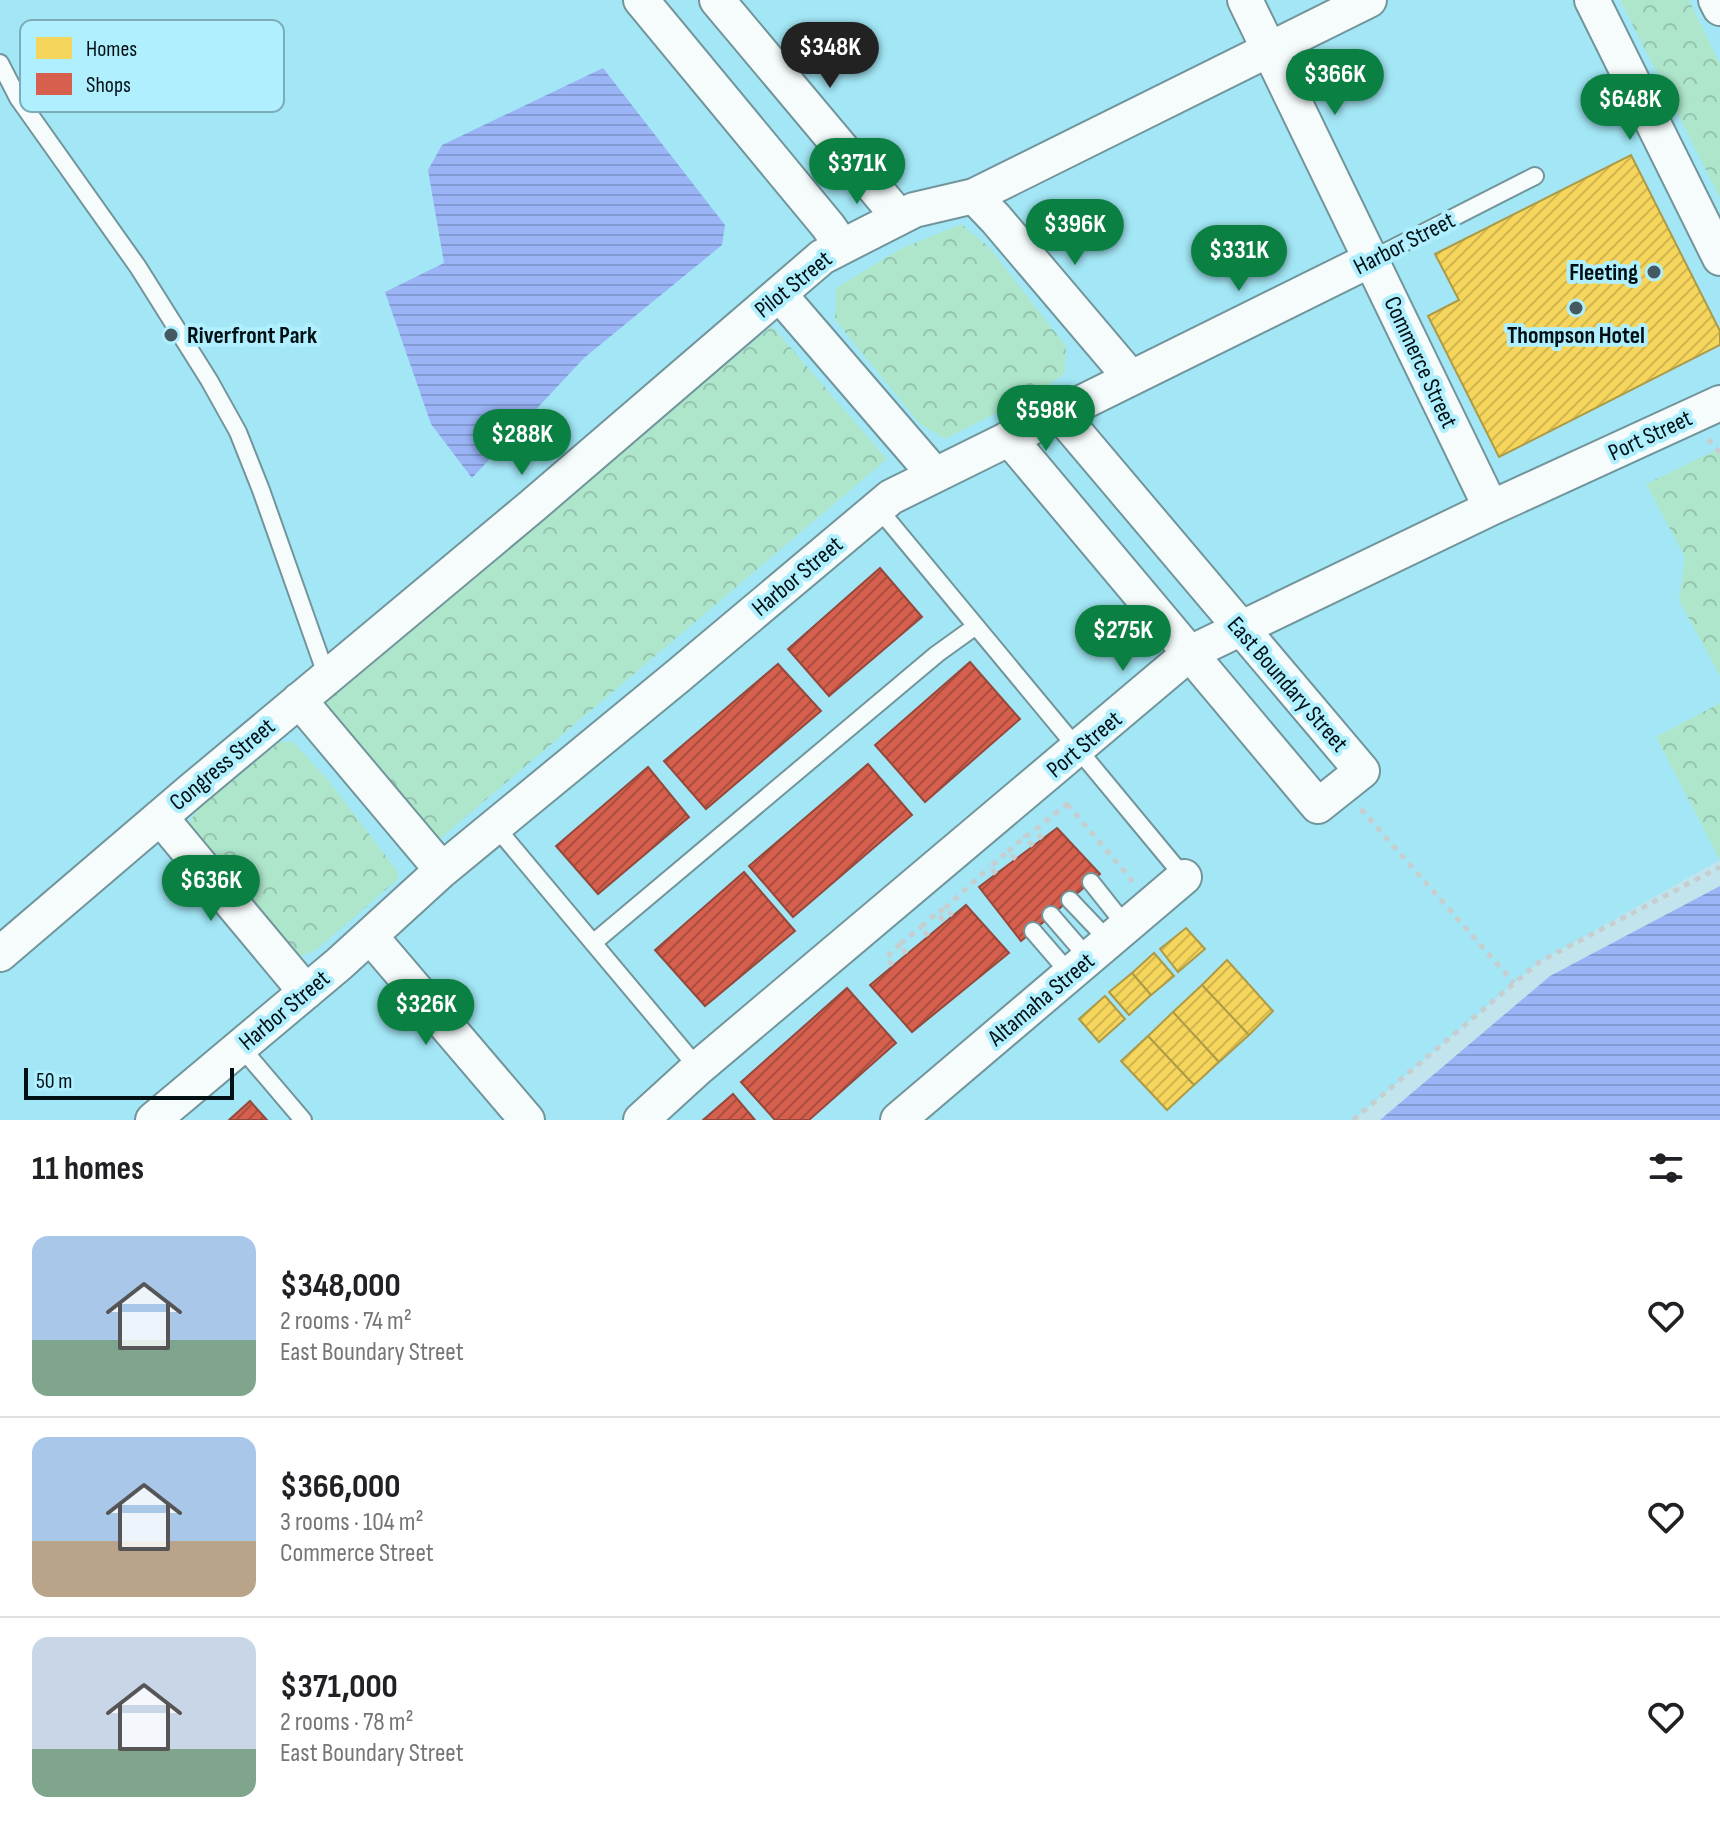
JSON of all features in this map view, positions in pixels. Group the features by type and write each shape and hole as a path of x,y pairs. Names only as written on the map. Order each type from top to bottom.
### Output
{"street":[{"path":"641,0 842,246"},
{"path":"717,0 899,217"},
{"name":"Commerce Street","path":"1245,0 1491,508"},
{"name":"Pilot Street","path":"299,700 531,507 822,257 914,210 974,196 1369,0"},
{"path":"1592,0 1720,258"},
{"path":"1716,0 1720,8"},
{"path":"974,196 1131,378"},
{"name":"Harbor Street","path":"153,1120 306,992 442,870 891,497 1372,259"},
{"path":"779,294 935,475"},
{"name":"Port Street","path":"641,1120 698,1068 1190,653 1491,508 1720,403"},
{"name":"East Boundary Street","path":"1060,414 1362,771 1318,806 1190,653"},
{"path":"1009,438 1190,653"},
{"path":"299,700 442,870"},
{"name":"Congress Street","path":"0,954 299,700"},
{"path":"160,817 306,992"},
{"name":"Altamaha Street","path":"898,1120 1184,877"},
{"path":"370,936 527,1120"}],"lane":[{"path":"0,63 20,101"},
{"path":"28,112 138,267 238,432 327,677"},
{"name":"Harbor Street","path":"1372,259 1535,176"},
{"path":"878,508 1184,877"},
{"path":"593,943 914,673 976,626"},
{"path":"495,826 698,1068"},
{"path":"1091,882 1098,950"},
{"path":"1070,900 1098,950"},
{"path":"1051,915 1098,950"},
{"path":"1033,931 1098,950"},
{"path":"240,1046 303,1120"}],"path":[{"path":"1707,438 1720,453"},
{"path":"1360,808 1514,983"},
{"path":"893,965 886,958 900,944 1035,830"},
{"path":"1025,837 1033,846"},
{"path":"1007,852 1016,859"},
{"path":"990,867 996,874"},
{"path":"1353,1120 1539,962 1720,867"},
{"path":"944,909 953,915"},
{"path":"937,913 945,922"},
{"path":"921,927 928,936"},
{"path":"900,944 906,954"}],"shaded area":[{"path":"0,0 1720,0 1720,860 1539,962 1353,1120 0,1120"},
{"path":"603,68 725,225 722,245 584,358 472,478 431,424 385,292 444,263 428,170 442,145"},
{"path":"1720,886 1720,1120 1380,1120 1550,976"}],"green space":[{"path":"1620,0 1689,0 1720,64 1720,198"},
{"path":"961,224 989,247 1066,346 1065,373 1043,389 945,439 920,424 835,320 836,288 900,249"},
{"path":"772,326 887,459 435,843 333,724 326,702"},
{"path":"1720,448 1720,676 1679,600 1685,557 1646,484"},
{"path":"1720,703 1720,860 1656,737"},
{"path":"279,742 293,742 329,781 398,872 398,879 389,887 316,950 301,956 280,937 188,825 197,810"}],"building: Homes":[{"name":"Thompson Hotel","path":"1631,155 1720,331 1720,345 1499,457 1428,316 1459,300 1435,254"},
{"path":"1186,928 1205,949 1178,972 1160,949"},
{"path":"1154,953 1174,976 1151,995 1132,973"},
{"path":"1227,960 1273,1011 1249,1035 1202,985"},
{"path":"1132,973 1151,995 1129,1015 1109,992"},
{"path":"1202,985 1249,1035 1219,1062 1173,1012"},
{"path":"1105,996 1125,1019 1099,1042 1079,1019"},
{"path":"1173,1012 1219,1062 1194,1085 1148,1036"},
{"path":"1148,1036 1194,1085 1167,1110 1121,1061"}],"building: Shops":[{"path":"880,568 922,617 829,696 788,649"},
{"path":"970,662 1020,719 925,802 875,745"},
{"path":"778,664 821,711 706,809 664,761"},
{"path":"868,764 912,815 793,917 749,866"},
{"path":"648,767 689,817 598,894 556,846"},
{"path":"1057,828 1100,874 1021,941 979,887"},
{"path":"744,872 795,931 705,1006 655,950"},
{"path":"966,905 1009,953 912,1032 870,985"},
{"path":"847,988 896,1043 809,1120 775,1120 741,1082"},
{"path":"733,1094 755,1120 703,1120"},
{"path":"250,1101 267,1120 229,1120"}],"place":[{"name":"Fleeting","path":"1654,272"},
{"name":"Thompson Hotel","path":"1576,308"},
{"name":"Riverfront Park","path":"171,335"}]}
